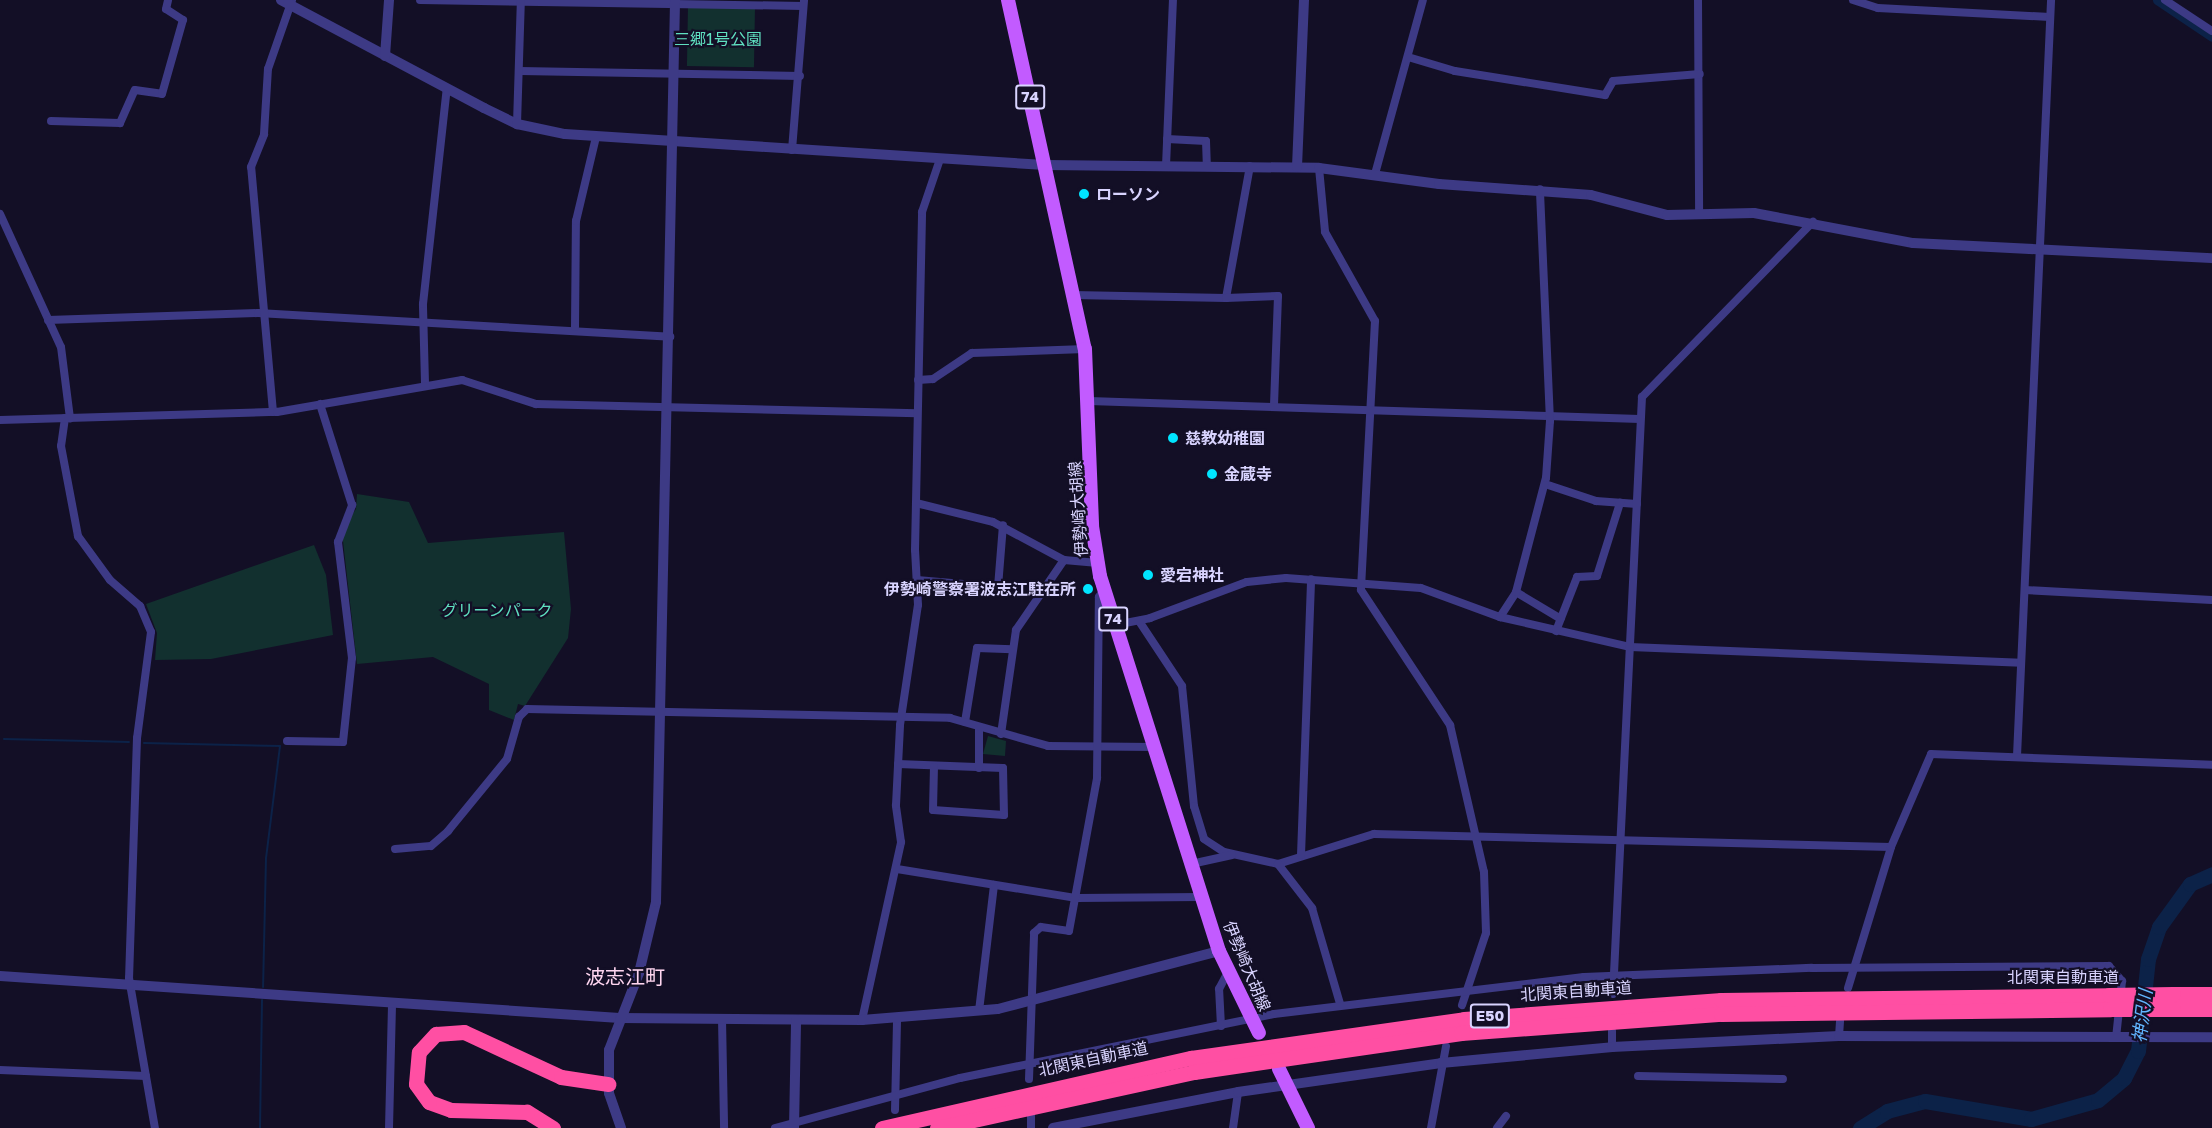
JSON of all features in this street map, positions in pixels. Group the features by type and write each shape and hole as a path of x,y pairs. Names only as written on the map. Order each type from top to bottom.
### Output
{"highway":[{"name":"北関東自動車道","path":"2173,1002 2212,994"},
{"name":"北関東自動車道","path":"882,1128 1191,1058 1454,1020 1721,1000 2173,1002 2212,1009"},
{"name":"北関東自動車道","path":"938,1128 1194,1072 1472,1032 1721,1014 2110,1002"},
{"path":"553,1128 527,1112 451,1110 429,1102 416,1083 419,1052 436,1034 464,1032 561,1077 608,1084"},
{"path":"559,1128 535,1108 437,1100 422,1084 424,1053 440,1039 457,1036 561,1083 608,1084"}],"main road":[{"name":"伊勢崎大胡線","path":"1008,0 1085,349 1098,563 1104,589 1219,951 1259,1033"},
{"path":"1279,1069 1308,1128"}],"street":[{"path":"51,121 120,123 135,90 162,94 183,20 166,9 168,0"},
{"path":"385,56 389,0"},
{"path":"420,0 804,3 800,76 792,150"},
{"path":"1166,166 1173,0"},
{"path":"1297,167 1304,0"},
{"path":"1375,174 1423,0"},
{"path":"1698,0 1699,213"},
{"path":"1853,0 1878,8 2050,17"},
{"path":"2017,756 2051,0"},
{"path":"2165,0 2212,31"},
{"path":"517,124 521,1"},
{"path":"273,412 251,167 264,135 268,69 288,2 385,56 517,124 596,137 1045,165 1319,168 1439,184 1540,189 1591,195 1644,213 1699,213 1813,222 1894,241 2212,258"},
{"path":"621,1128 608,1084 609,1050 639,973 655,913 662,714 675,2"},
{"path":"1408,57 1455,71 1605,95 1613,81 1700,74"},
{"path":"520,70 800,76"},
{"path":"425,384 424,320 447,88"},
{"path":"575,327 576,221 596,137"},
{"path":"1167,139 1206,141 1207,166"},
{"path":"862,1020 897,869 898,764 918,605 916,503 922,212 940,159"},
{"path":"1226,298 1250,166"},
{"path":"1319,168 1325,232 1375,321 1362,582 1367,604 1450,725 1476,834 1486,924 1462,1005"},
{"path":"1500,617 1516,592 1545,484 1550,415 1540,189"},
{"path":"0,214 61,346 67,418 61,446 75,528 97,565 140,606 152,637 137,738 130,985 155,1128"},
{"path":"1613,994 1640,418 1645,390 1813,222"},
{"path":"1073,295 1226,298 1278,296 1274,405"},
{"path":"48,320 264,313 575,327 669,337"},
{"path":"918,380 933,379 972,353 1085,349"},
{"path":"0,420 273,412 425,384 462,380 530,404 917,413"},
{"path":"1089,401 1371,407 1640,418"},
{"path":"287,741 343,742 351,673 338,542 352,505 320,404"},
{"path":"1545,484 1620,503 1636,504"},
{"path":"916,503 1003,525 1064,560 1098,563"},
{"path":"1556,631 1577,577 1597,576 1620,503"},
{"path":"917,580 998,587 1003,525"},
{"path":"1001,734 1012,649 1020,621 1064,560"},
{"path":"1115,625 1139,621 1247,582 1311,579 1362,582 1436,591 1500,617 1630,647 2021,663"},
{"path":"1301,855 1311,579"},
{"path":"1029,1079 1034,931 1067,933 1077,898 1098,750 1099,597 1104,589"},
{"path":"2025,590 2212,600"},
{"path":"1516,592 1561,619"},
{"path":"1139,621 1184,693 1191,790 1202,834 1216,849 1278,864 1366,835 1476,834 1622,837 1891,847"},
{"path":"965,722 977,648 1012,649"},
{"path":"395,849 432,846 455,824 507,759 519,717 527,709 902,718 965,722 1001,734 1098,750 1155,747"},
{"path":"978,768 979,728"},
{"path":"1848,988 1891,847 1931,753 2212,765"},
{"path":"898,764 1003,768 1004,815 933,810 934,767"},
{"path":"1191,864 1236,854"},
{"path":"1278,864 1312,908 1340,1004"},
{"path":"897,869 1077,898 1201,897"},
{"path":"979,1011 994,885"},
{"path":"0,976 620,1018 862,1020 979,1011 1031,1003 1219,951"},
{"path":"775,1128 794,1125 897,1095 1251,1018 1468,988 1615,976 1854,968 2109,966 2122,981 2116,1038"},
{"path":"1221,1026 1219,989 1228,972"},
{"path":"389,1128 392,1003"},
{"path":"722,1019 724,1128"},
{"path":"895,1110 897,1019"},
{"path":"794,1125 796,1020"},
{"path":"1839,1036 1840,1021"},
{"path":"1612,1031 1612,1047"},
{"path":"1053,1128 1238,1092 1441,1063 1612,1047 1839,1036 2212,1037"},
{"path":"1431,1128 1441,1063 1446,1046"},
{"path":"0,1070 146,1076"},
{"path":"1638,1076 1783,1079"},
{"path":"1233,1128 1238,1092"},
{"path":"1031,1115 1031,1128"},
{"path":"1497,1128 1506,1116"}],"green space":[{"name":"三郷1号公園","path":"688,6 755,7 754,67 687,66"},
{"name":"グリーンパーク","path":"357,494 409,502 428,543 564,532 571,609 568,638 525,706 518,704 514,720 489,710 489,684 433,657 357,664 343,528 356,509"},
{"path":"314,545 326,575 333,635 211,659 155,660 157,633 146,604"},
{"path":"988,736 1006,741 1005,756 983,754"}],"waterway":[{"path":"2157,0 2212,37"},
{"path":"4,739 129,742"},
{"path":"144,743 280,746 266,858 263,987"},
{"name":"神沢川","path":"1860,1128 1887,1111 1925,1101 2031,1119 2098,1100 2124,1078 2138,1051 2148,959 2159,927 2190,884 2212,874"},
{"path":"260,1128 262,1000"}],"place":[{"name":"ローソン","path":"1084,194"},
{"name":"慈教幼稚園","path":"1173,438"},
{"name":"金蔵寺","path":"1212,474"},
{"name":"愛宕神社","path":"1148,575"},
{"name":"伊勢崎警察署波志江駐在所","path":"1088,589"}],"district":[{"name":"波志江町","path":"625,976"}]}
